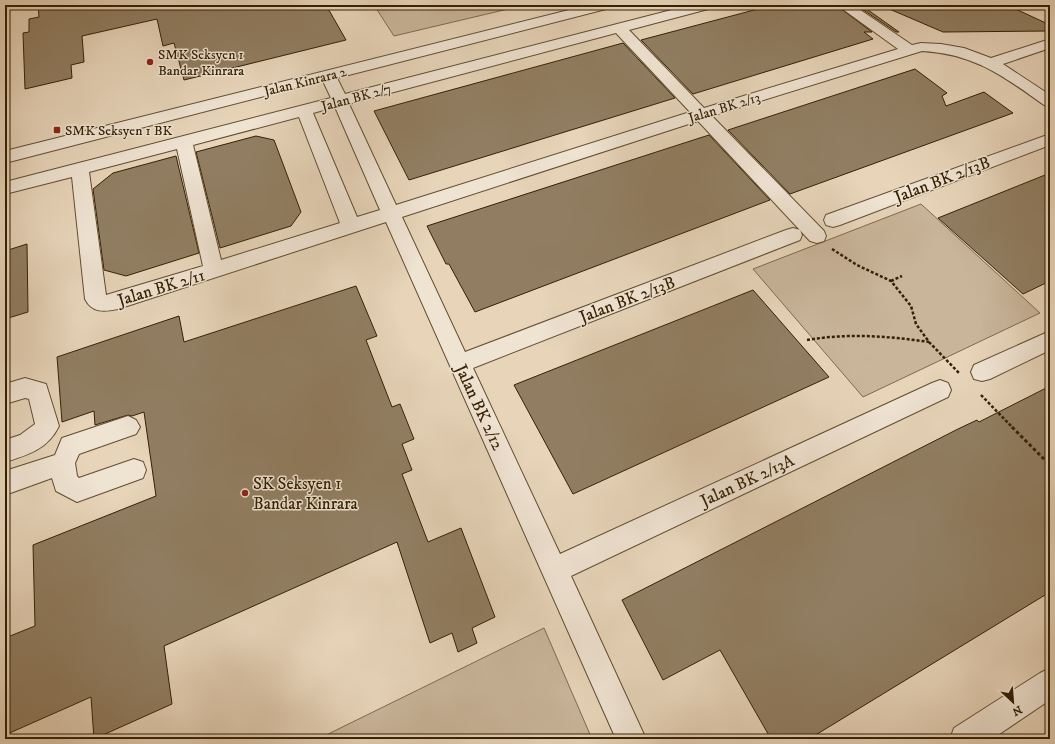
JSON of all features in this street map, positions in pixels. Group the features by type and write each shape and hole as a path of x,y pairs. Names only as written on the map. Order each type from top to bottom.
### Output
{"street":[{"name":"Jalan Kinrara 2","path":"5,157 605,5"},
{"name":"Jalan BK 2/7","path":"5,188 707,5"},
{"path":"844,5 909,50"},
{"path":"619,28 817,236"},
{"path":"992,63 1050,44"},
{"name":"Jalan BK 2/13","path":"392,214 701,114 921,46 961,50 992,63 1050,102"},
{"name":"Jalan BK 2/12","path":"328,75 631,739"},
{"path":"304,110 351,226"},
{"name":"Jalan BK 2/13B","path":"833,220 1050,139"},
{"path":"184,142 214,270"},
{"name":"Jalan BK 2/11","path":"80,169 95,299 104,304 118,301 392,214"},
{"name":"Jalan BK 2/13B","path":"460,363 793,235"},
{"path":"973,375 1050,340"},
{"path":"5,394 25,388 38,391 47,426 40,437 5,451"},
{"name":"Jalan BK 2/13A","path":"555,570 940,390"},
{"path":"128,427 70,446 63,463 65,483 77,490 134,470"},
{"path":"5,483 63,463"},
{"path":"966,739 1050,683"}],"path":[{"path":"817,236 851,262 891,281 911,306 916,324 929,342 973,375"},
{"path":"891,281 902,276"},
{"path":"807,340 824,336 873,335 894,336 929,342"},
{"path":"980,394 1050,466"}],"shaded area":[{"path":"374,5 525,5 394,36"},
{"path":"921,204 1040,313 863,397 753,269"},
{"path":"544,628 592,739 318,739"}],"building":[{"path":"38,5 326,5 346,40 184,80 174,43 163,46 157,19 82,36 84,62 71,65 72,78 25,89 23,33 29,32 29,19 39,17"},
{"path":"773,5 836,5 872,32 864,32 873,39 693,94 641,40"},
{"path":"856,5 861,5 899,32 896,32"},
{"path":"880,5 1007,5 1050,25 1050,31 943,32"},
{"path":"623,43 675,98 409,180 374,111"},
{"path":"915,69 947,93 942,96 946,106 984,92 1013,113 790,194 728,130"},
{"path":"709,135 770,200 475,312 449,264 446,264 427,226"},
{"path":"256,136 274,140 301,212 291,226 220,248 196,152"},
{"path":"176,156 199,253 126,276 104,270 93,189 113,173"},
{"path":"1050,173 1050,281 1023,294 938,218"},
{"path":"27,244 28,312 5,319 5,251"},
{"path":"356,286 377,336 366,340 392,407 400,404 414,439 402,444 412,470 402,474 428,542 461,528 495,617 472,628 477,643 458,652 452,633 430,643 397,542 164,646 172,704 94,739 91,697 5,735 5,638 35,626 33,545 156,496 144,412 132,416 128,415 95,425 94,411 62,422 57,357 179,316 184,342"},
{"path":"753,290 829,377 573,494 514,385"},
{"path":"1050,386 1050,592 809,739 771,739 720,650 663,680 622,600 958,429 977,420 979,422"}],"place":[{"name":"SMK Seksyen 1 Bandar Kinrara","path":"150,62"},
{"name":"SMK Seksyen 1 BK","path":"57,130"},
{"name":"SK Seksyen 1 Bandar Kinrara","path":"245,493"}]}
